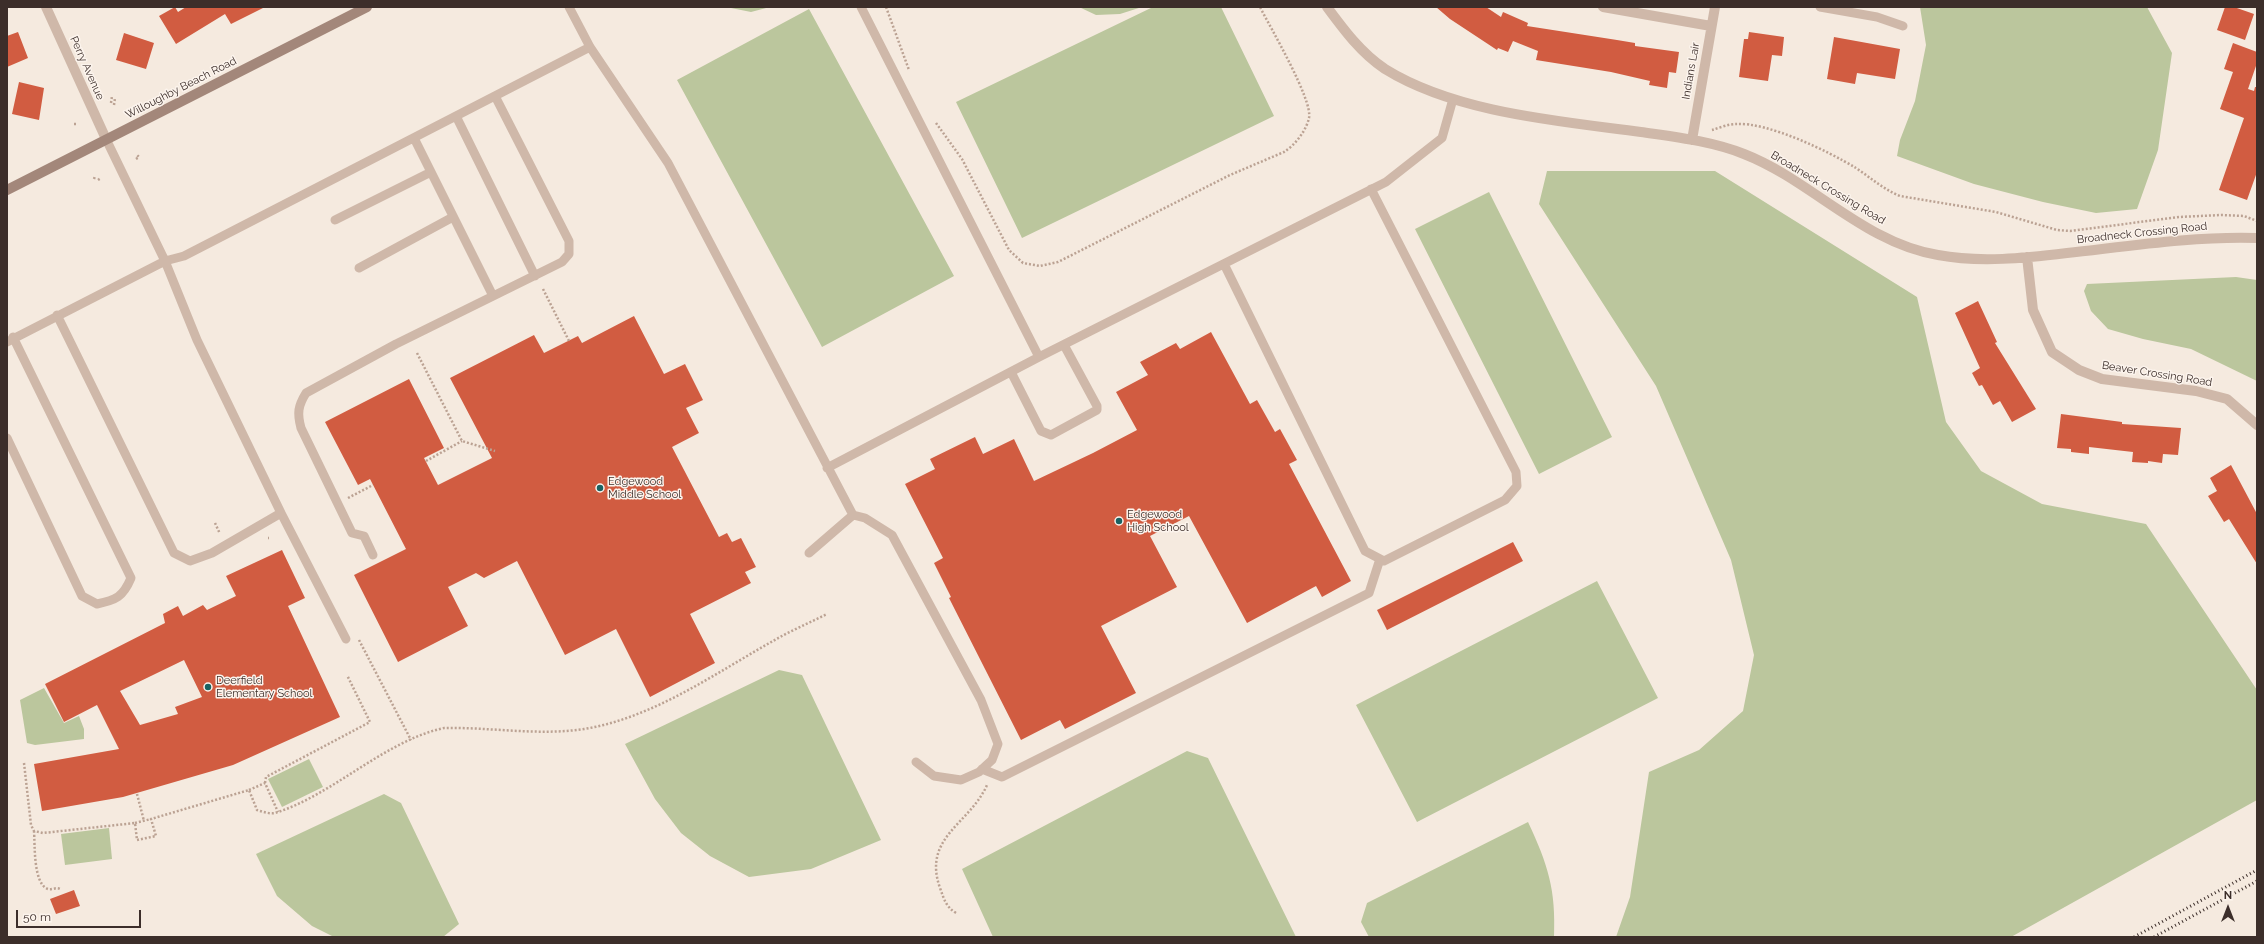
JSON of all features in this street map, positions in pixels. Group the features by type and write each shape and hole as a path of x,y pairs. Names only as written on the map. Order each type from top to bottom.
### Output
{"street":[{"name":"Perry Avenue","path":"46,7 106,139"},
{"name":"Willoughby Beach Road","path":"7,190 367,7"},
{"name":"Broadneck Crossing Road","path":"1327,7 1355,44 1384,68 1416,85 1453,99 1522,114 1692,140 1741,153 1777,168 1836,208 1888,238 1936,255 1970,259 2027,257 2197,239 2257,238"},
{"path":"1603,7 1711,26"},
{"name":"Indians Lair","path":"1692,140 1715,7"},
{"name":"Beaver Crossing Road","path":"2027,257 2033,310 2052,352 2079,370 2102,379 2196,391 2227,399 2257,425"}],"lane":[{"path":"569,7 590,47 668,163 852,515 865,518 892,535 981,700 998,744 992,760 982,769 961,780 934,776 916,762"},
{"path":"861,7 1038,358"},
{"path":"1820,7 1877,17 1903,26"},
{"path":"7,438 82,596 97,604 114,600 126,590 131,578 10,340 165,261 184,256 590,47"},
{"path":"373,555 364,536 352,533 301,428 297,413 299,404 306,393 362,362 562,262 569,254 569,241 494,96"},
{"path":"827,468 1010,372 1386,182 1442,138 1453,99"},
{"path":"456,116 535,276"},
{"path":"414,138 493,296"},
{"path":"106,139 165,261 197,340 281,513 346,639"},
{"path":"335,220 431,172"},
{"path":"1224,264 1365,551 1384,561 1505,500 1517,486 1516,472 1371,189"},
{"path":"358,268 453,217"},
{"path":"57,315 174,553 190,561 212,553 281,513"},
{"path":"1010,372 1041,431 1051,435 1093,414 1097,410 1097,406 1064,345"},
{"path":"809,553 852,515"},
{"path":"982,769 1002,777 1369,593 1380,559"}],"path":[{"path":"886,7 911,76"},
{"path":"932,118 962,158 1009,250 1023,263 1040,266 1058,262 1230,175 1284,152 1301,136 1310,118 1307,100 1260,7"},
{"path":"111,103 112,96"},
{"path":"114,105 115,98"},
{"path":"1692,140 1712,130 1735,124 1754,125 1781,132 1823,152 1855,168 1888,191 1900,196 1996,212 2057,230 2088,230 2186,216 2244,216 2257,221"},
{"path":"136,158 139,157 137,155"},
{"path":"543,289 569,340"},
{"path":"417,353 462,441"},
{"path":"426,461 462,441 495,451"},
{"path":"337,503 373,485"},
{"path":"250,790 258,810 274,813 310,797 348,774 429,731 444,728 562,731 584,729 634,715 717,675 774,640 827,614"},
{"path":"357,636 411,740"},
{"path":"278,812 265,783 266,777 370,722 347,675"},
{"path":"24,763 31,825 34,831 37,872 41,884 48,889 60,889"},
{"path":"956,913 948,908 938,880 936,866 937,856 944,839 982,797 992,773"},
{"path":"34,831 43,833 135,823 250,790 265,783"},
{"path":"136,794 144,821"},
{"path":"135,823 137,840 156,836 151,819"}],"green space":[{"path":"726,7 770,7 751,12"},
{"path":"1079,7 1142,7 1120,14 1096,15"},
{"path":"1153,7 1221,7 1274,116 1022,238 956,102"},
{"path":"1920,7 2147,7 2172,53 2158,150 2137,209 2096,213 2043,202 1974,184 1897,156 1900,140 1915,101 1926,45"},
{"path":"809,9 954,276 822,347 677,80"},
{"path":"1547,171 1715,171 1917,297 1946,422 1981,471 2042,504 2146,524 2257,690 2257,800 2011,937 1616,937 1630,897 1649,772 1699,750 1743,711 1754,655 1731,560 1656,386 1539,204"},
{"path":"1489,192 1612,437 1539,474 1415,229"},
{"path":"2236,277 2257,280 2257,381 2191,349 2143,339 2108,329 2091,311 2084,291 2087,284"},
{"path":"1597,581 1658,698 1417,822 1356,705"},
{"path":"779,670 802,675 881,840 811,869 749,877 710,856 681,833 655,799 625,744"},
{"path":"44,688 64,723 79,716 84,729 84,739 35,745 27,743 20,700"},
{"path":"1187,751 1208,758 1296,937 993,937 962,869"},
{"path":"309,759 323,787 282,807 268,779"},
{"path":"384,794 401,803 459,924 443,937 334,937 312,926 277,896 256,854"},
{"path":"1528,822 1546,865 1552,891 1554,905 1554,937 1369,937 1361,922 1367,903"},
{"path":"109,828 112,859 65,865 61,834"}],"building":[{"path":"175,7 178,12 186,7 265,7 231,24 225,14 176,44 159,16"},
{"path":"1436,7 1486,7 1501,17 1503,12 1528,23 1527,26 1635,43 1635,46 1679,52 1676,73 1669,72 1667,88 1649,85 1650,81 1611,72 1536,60 1538,51 1513,41 1508,52 1498,48 1497,50 1450,19"},
{"path":"2225,7 2234,7 2254,14 2245,40 2217,30"},
{"path":"18,32 28,58 7,67 7,36"},
{"path":"1749,32 1784,37 1782,56 1772,55 1768,81 1739,77 1744,39 1748,39"},
{"path":"124,33 154,43 146,69 116,60"},
{"path":"1834,37 1900,49 1895,79 1857,73 1855,84 1827,79"},
{"path":"2233,43 2257,52 2257,63 2248,89 2254,91 2255,87 2257,87 2257,172 2247,200 2219,190 2244,118 2220,109 2233,72 2224,69"},
{"path":"19,82 44,88 39,120 12,114"},
{"path":"1978,301 1997,342 1995,343 2036,409 2012,422 2000,401 1993,405 1982,385 1979,386 1972,373 1980,368 1955,313"},
{"name":"Edgewood Middle School","path":"634,316 664,374 685,364 703,400 686,408 699,433 672,447 719,537 727,533 732,542 741,538 756,567 745,572 751,583 690,614 715,663 650,697 616,629 565,655 517,561 484,578 476,573 448,587 468,626 398,662 354,575 406,549 370,479 358,485 325,422 409,379 444,448 424,458 438,485 492,458 450,378 534,335 544,353 578,336 582,343"},
{"name":"Edgewood High School","path":"1211,332 1250,404 1257,400 1275,432 1280,429 1297,460 1289,464 1351,581 1322,597 1316,586 1247,623 1189,516 1150,536 1177,587 1101,626 1136,693 1065,729 1060,720 1021,740 949,598 951,597 934,563 943,558 905,484 935,469 930,459 975,437 983,454 1014,439 1034,481 1093,453 1137,430 1116,392 1148,375 1140,362 1176,343 1180,349"},
{"path":"2061,414 2122,422 2122,424 2181,428 2178,455 2163,454 2162,463 2148,461 2148,463 2132,462 2133,452 2089,447 2089,454 2071,452 2071,449 2057,448"},
{"path":"2231,465 2257,514 2257,564 2229,519 2224,522 2208,496 2217,491 2210,478"},
{"path":"1513,542 1523,561 1387,630 1377,610"},
{"name":"Deerfield Elementary School","path":"282,550 305,598 288,606 340,717 233,765 123,797 42,811 34,764 119,749 97,705 64,722 45,684 165,623 163,614 178,606 183,616 203,605 207,610 236,596 226,576","holes":["184,660 202,697 175,707 178,714 140,725 120,691"]},
{"path":"74,890 80,906 56,914 50,899"}],"railway":[{"path":"2134,937 2257,870"},
{"path":"2154,937 2257,881"}],"place":[{"name":"Edgewood Middle School","path":"600,488"},
{"name":"Edgewood High School","path":"1119,521"},
{"name":"Deerfield Elementary School","path":"208,687"}]}
